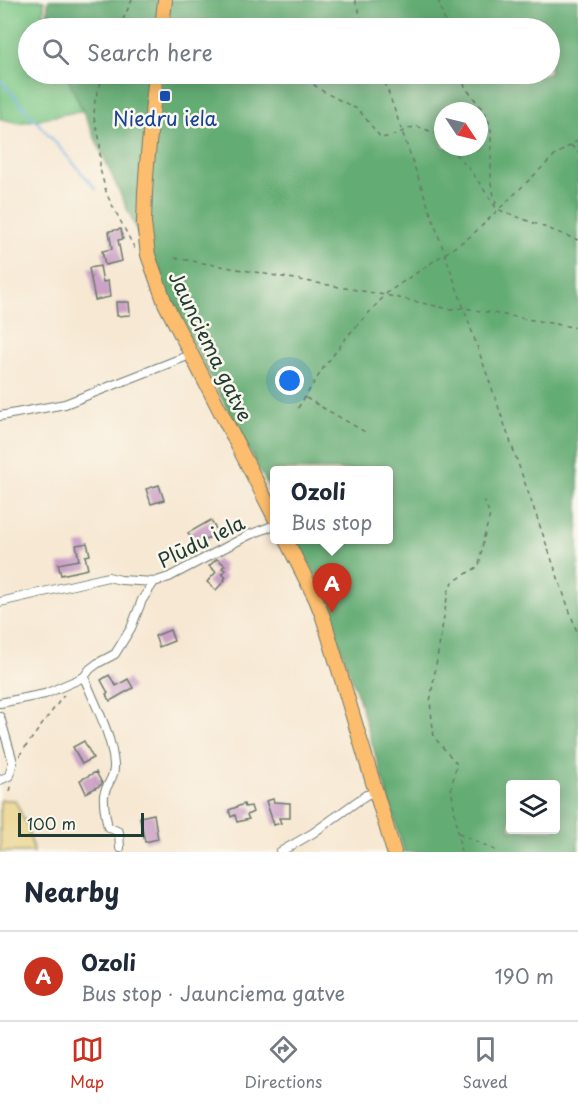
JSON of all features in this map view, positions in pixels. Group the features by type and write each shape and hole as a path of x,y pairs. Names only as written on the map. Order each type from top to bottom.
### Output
{"main road":[{"path":"163,18 165,0"},
{"name":"Jaunciema gatve","path":"155,84 144,223 148,255 165,303 270,509"},
{"path":"288,544 323,617 394,852"}],"street":[{"path":"0,416 65,404 190,355"},
{"name":"Plūdu iela","path":"0,602 108,577 154,582 169,577 249,535 270,527"},
{"path":"0,703 45,694 84,677 98,663 115,654 131,628 142,600 154,582"},
{"path":"84,677 111,744 114,767 112,778 104,795 104,807 108,828 119,832 120,848"},
{"path":"0,717 13,762 9,776 0,780"},
{"path":"280,852 313,833 366,795 377,792"}],"path":[{"path":"124,18 132,0"},
{"path":"355,0 361,18"},
{"path":"438,0 444,18"},
{"path":"100,84 95,99 94,118 100,141 100,169 107,195 138,254"},
{"path":"312,84 324,93 359,110 381,138 416,126 434,133"},
{"path":"385,84 578,635"},
{"path":"464,84 486,114 491,128 491,183 497,209"},
{"path":"298,408 324,367 350,333 385,295 471,236 553,157 578,140"},
{"path":"570,144 578,153"},
{"path":"457,156 472,172 497,209 578,240"},
{"path":"175,258 385,295 450,309 464,308 578,328"},
{"path":"305,398 365,432"},
{"path":"460,852 451,788 457,764 434,737 430,702 448,592 453,582 479,566 490,515 484,500"},
{"path":"18,763 21,753 73,681"},
{"path":"10,791 13,781"},
{"path":"458,832 499,852"}],"green space":[{"path":"0,0 44,0 44,18 18,18 18,84 71,84 85,110 20,123 0,119"},
{"path":"48,0 578,0 578,852 404,852 359,699 314,572 298,544 393,544 393,466 270,466 270,490 163,288 71,84 560,84 560,18 47,18"}],"sand":[{"path":"1,800 15,800 27,826 34,852 0,852"}],"building":[{"path":"121,229 123,239 118,240 122,261 105,265 102,251 112,249 109,231"},
{"path":"100,266 103,282 108,281 110,297 95,300 89,268"},
{"path":"116,302 129,302 130,315 117,316"},
{"path":"159,485 164,500 151,504 146,489"},
{"path":"211,520 218,533 195,546 188,533"},
{"path":"87,543 90,555 85,556 88,569 61,575 58,564 79,560 76,545"},
{"path":"217,559 225,565 222,568 225,570 222,574 226,577 216,590 207,582 216,572 209,566"},
{"path":"170,630 174,641 159,647 155,636"},
{"path":"109,675 116,686 128,679 133,688 110,701 101,680"},
{"path":"84,741 93,758 82,764 73,747"},
{"path":"96,772 102,783 86,793 80,780"},
{"path":"273,799 274,802 290,803 290,818 279,818 281,823 274,825 266,801"},
{"path":"244,804 245,807 251,806 253,812 247,815 249,819 237,822 235,815 231,817 229,810"},
{"path":"154,814 158,839 145,842 140,817"}],"waterway":[{"path":"0,80 96,189"}],"place":[{"name":"Niedru iela","path":"165,96"},
{"name":"Ozoli","path":"332,613"}]}
